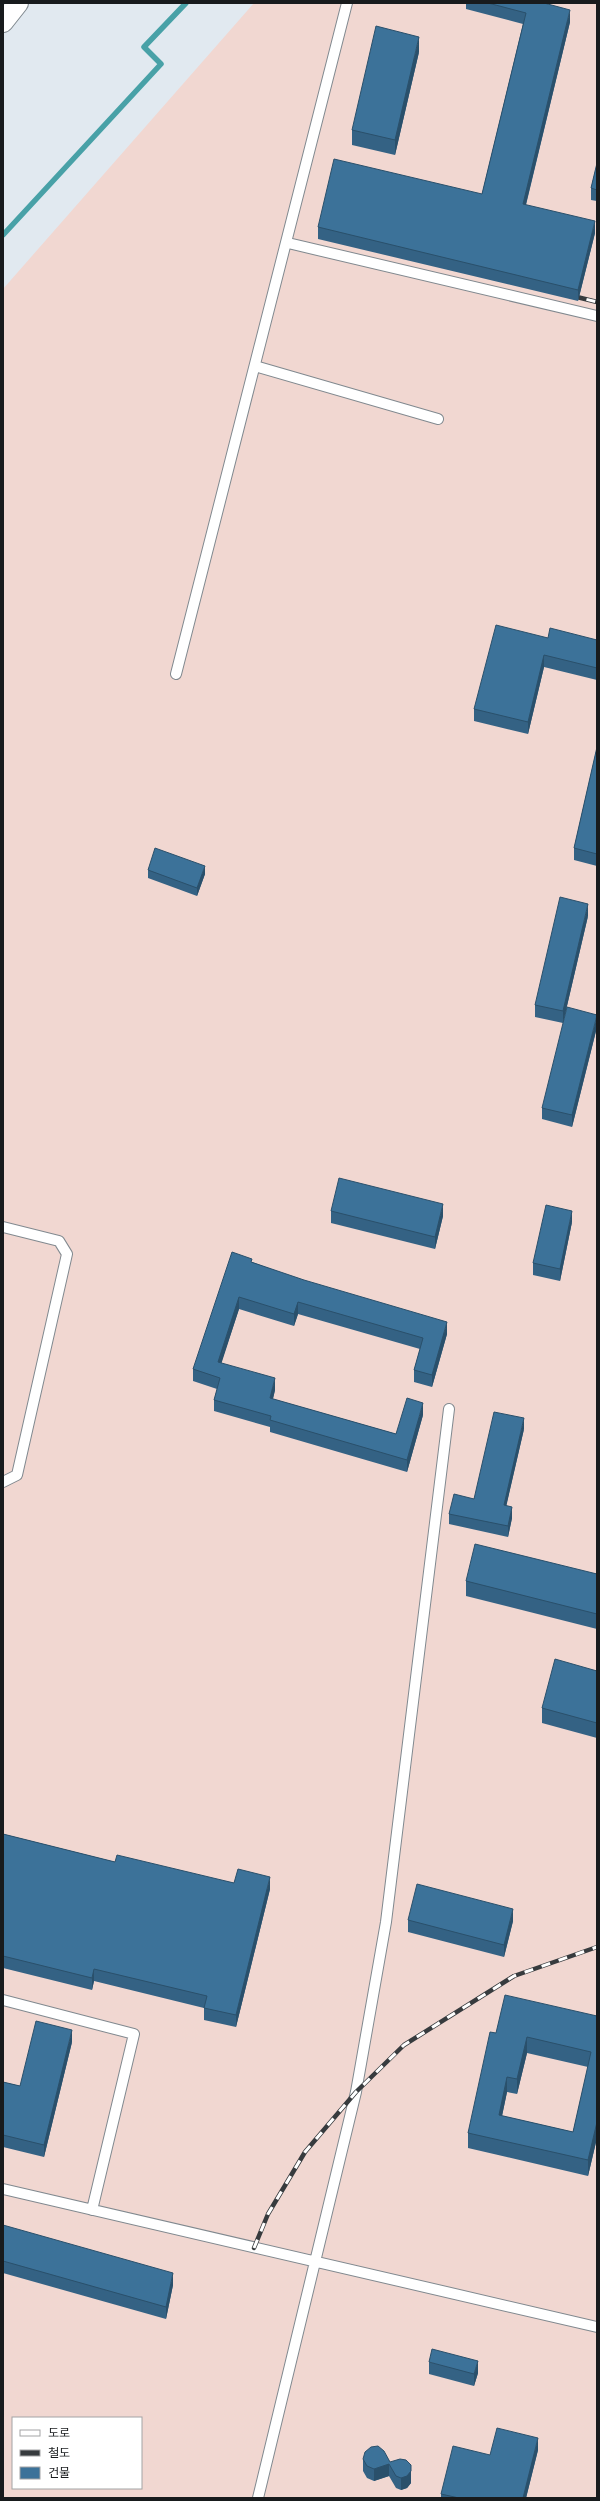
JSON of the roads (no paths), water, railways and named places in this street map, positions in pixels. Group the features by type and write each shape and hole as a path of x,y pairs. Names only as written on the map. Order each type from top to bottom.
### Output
{"street":[{"path":"3,22 18,3"}],"lane":[{"path":"176,674 288,243 347,3"},
{"path":"288,243 597,316"},
{"path":"255,366 438,419"},
{"path":"3,1227 59,1241 67,1254 17,1475 3,1482"},
{"path":"258,2498 356,2092 386,1922 449,1409"},
{"path":"3,2000 134,2034 92,2210"},
{"path":"3,2189 597,2327"}],"waterway":[{"path":"3,235 161,64 144,47 186,3"}],"railway":[{"path":"569,295 597,302"},
{"path":"254,2248 268,2214 305,2152 356,2092 404,2045 514,1976 597,1947"}]}
